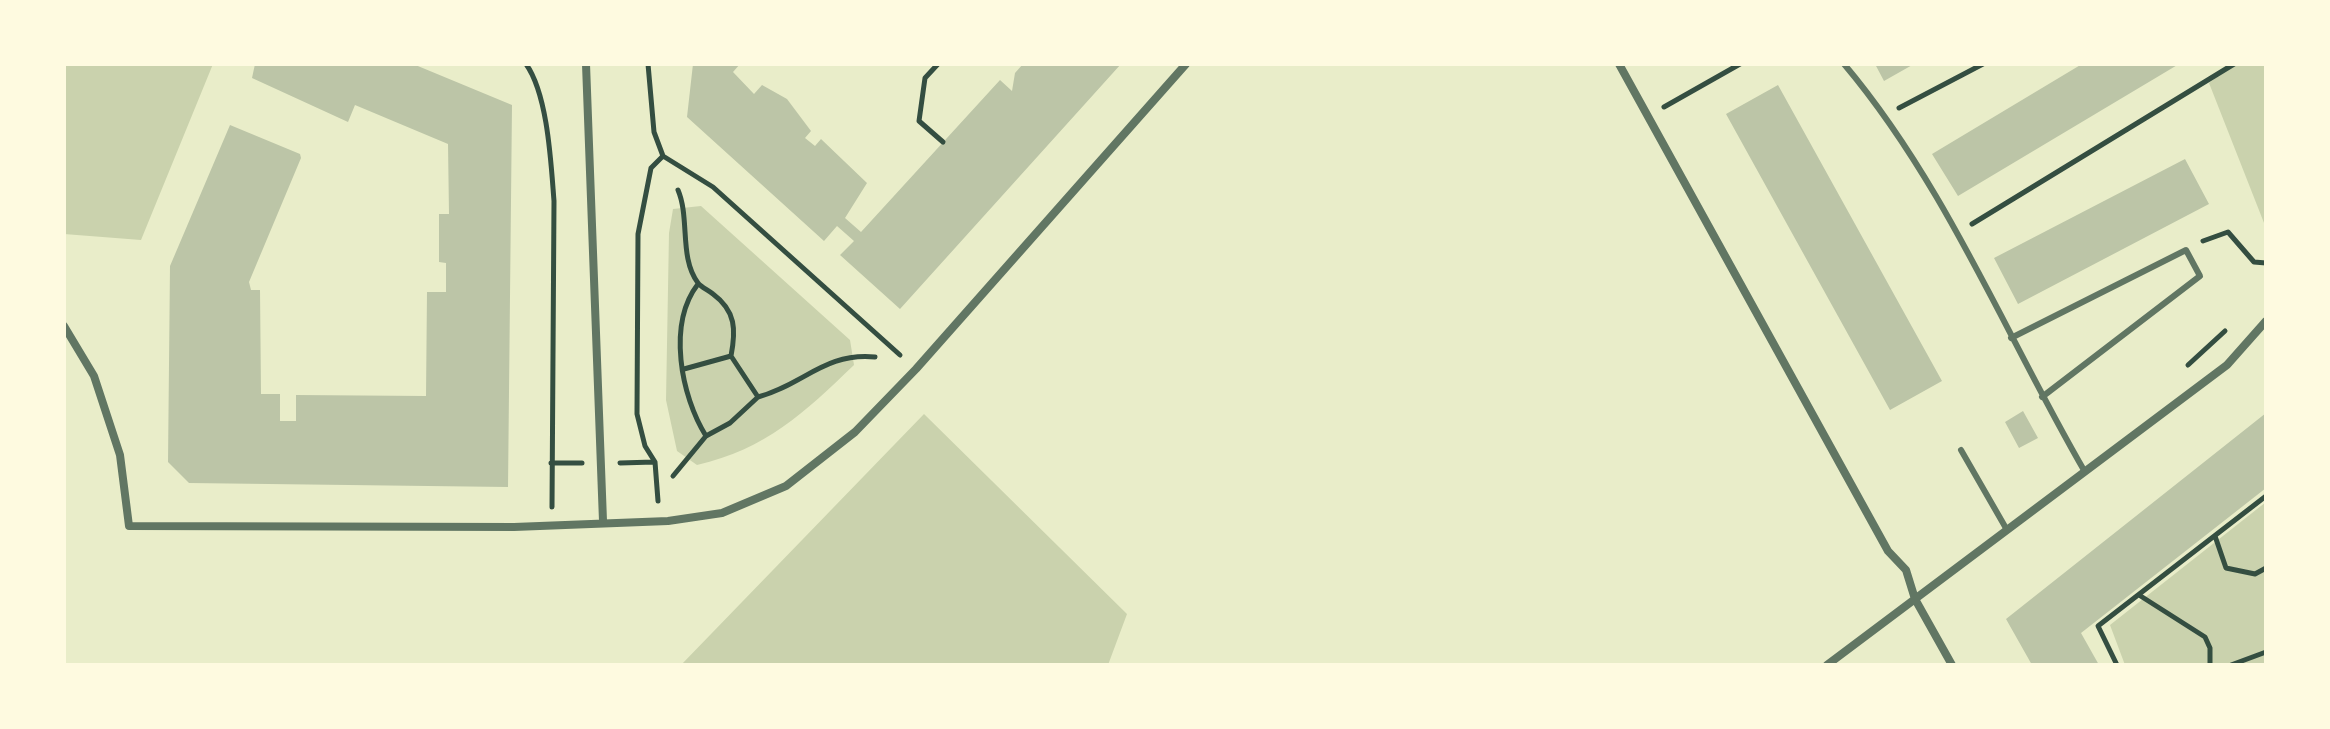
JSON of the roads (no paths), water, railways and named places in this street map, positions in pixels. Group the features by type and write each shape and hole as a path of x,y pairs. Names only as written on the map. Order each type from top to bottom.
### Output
{"street":[{"path":"586,64 603,521"},
{"path":"64,326 94,376 120,455 129,526 552,525 659,521 722,513 786,486 855,432 916,369 1186,64"},
{"path":"1619,64 1888,551 1906,570 1915,599 1952,665"},
{"path":"1827,665 2227,365 2266,321"}],"lane":[{"path":"1844,64 1883,116 1957,233 2042,397 2085,472"},
{"path":"2011,338 2186,250 2200,276 2042,397"},
{"path":"1961,450 2007,530"}]}
